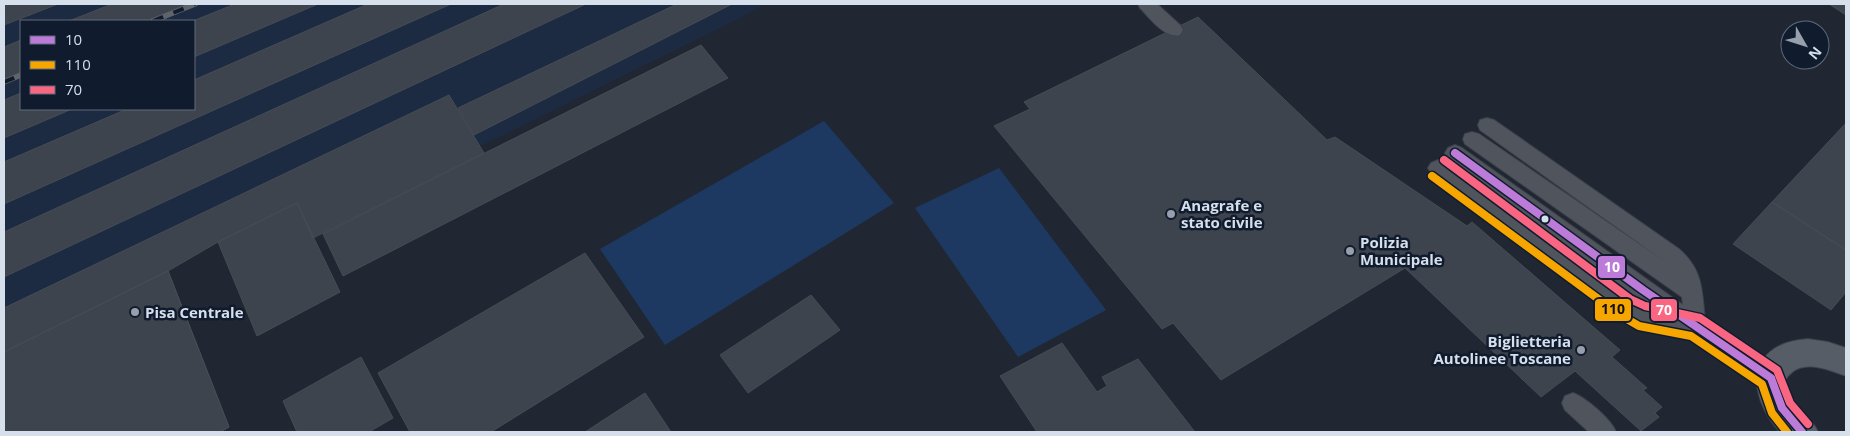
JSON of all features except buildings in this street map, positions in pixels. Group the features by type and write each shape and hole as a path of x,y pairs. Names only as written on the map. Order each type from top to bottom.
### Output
{"main road":[{"path":"1802,432 1782,411 1773,393 1770,378 1778,365 1789,356 1805,353 1824,354 1846,362"}],"lane":[{"path":"1146,4 1174,30"},
{"path":"1487,125 1672,255 1685,267 1692,292 1695,326"},
{"path":"1472,139 1692,292"},
{"path":"1455,153 1770,378"},
{"path":"1438,168 1625,307 1642,316 1695,326"},
{"path":"1573,403 1605,432"}],"shaded area":[{"path":"4,4 766,4 329,221 311,191 4,340"},
{"path":"824,121 894,203 665,345 600,249"},
{"path":"999,168 1106,310 1018,357 915,208"}],"railway":[{"path":"155,20 195,4"},
{"path":"4,82 20,75"}],"transit line":[{"name":"10","path":"1455,153 1643,290 1771,378"},
{"name":"70","path":"1444,160 1630,299 1645,306 1700,318 1777,370 1790,403 1808,424"},
{"name":"110","path":"1432,176 1620,315 1639,326 1691,336 1762,384 1772,413 1787,432"},
{"name":"10","path":"1771,378 1782,408 1802,432"}],"place":[{"name":"Anagrafe e stato civile","path":"1171,214"},
{"name":"Polizia Municipale","path":"1350,251"},
{"name":"Pisa Centrale","path":"135,312"},
{"name":"Biglietteria Autolinee Toscane","path":"1581,350"}]}
